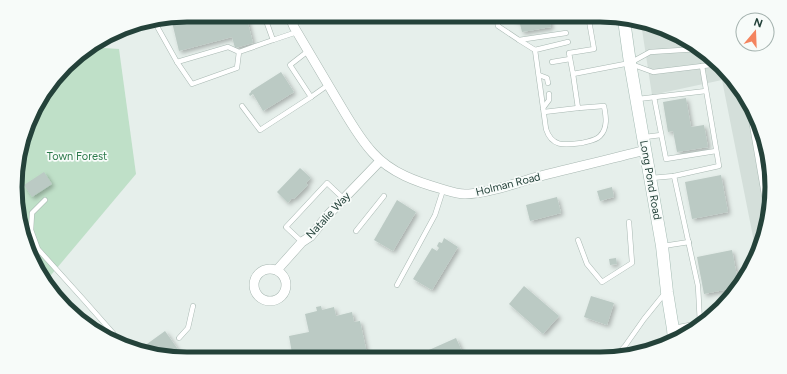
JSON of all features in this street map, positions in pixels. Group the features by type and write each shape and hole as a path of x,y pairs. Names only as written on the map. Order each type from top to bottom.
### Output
{"street":[{"name":"Holman Road","path":"292,22 328,85 358,133 372,152 380,161 390,168 406,177 425,184 443,190 466,194 488,190 645,150"},
{"name":"Long Pond Road","path":"624,23 636,100 662,246 673,335"},
{"name":"Natalie Way","path":"277,270 302,242 311,236 327,216 380,161"}],"lane":[{"path":"267,22 273,40"},
{"path":"497,22 498,26 535,50 568,42"},
{"path":"578,108 569,53 594,49 589,22"},
{"path":"157,25 177,62 192,84 237,68 239,52"},
{"path":"177,62 228,47 239,52 297,32"},
{"path":"519,40 566,33"},
{"path":"573,74 630,63 650,52 691,49"},
{"path":"308,50 290,65 310,97"},
{"path":"535,50 543,110 548,136 557,143 565,145 591,141 600,137 605,129 607,118 604,106 543,110"},
{"path":"552,62 570,59"},
{"path":"630,63 653,72 711,65"},
{"path":"650,178 674,176 719,166 702,66"},
{"path":"539,75 547,78 548,83"},
{"path":"242,106 260,130 328,85"},
{"path":"636,100 706,91"},
{"path":"543,110 550,100 549,94"},
{"path":"654,97 666,159 716,151"},
{"path":"752,124 765,200"},
{"path":"643,137 661,135"},
{"path":"674,176 698,286 700,318"},
{"path":"302,242 286,228 327,183 344,199"},
{"path":"397,285 436,215 443,190"},
{"path":"356,231 384,196"},
{"path":"45,200 32,213 31,230 38,249 114,335"},
{"path":"578,240 587,264 602,282 632,263 629,222"},
{"path":"662,246 689,242"},
{"path":"620,351 644,319 667,292"},
{"path":"179,338 188,328 193,306"},
{"path":"673,329 688,326"}],"shaded area":[{"path":"642,28 673,39 692,50 717,70 737,95 748,114 756,134 764,165 764,209 754,244 722,80 652,95"}],"green space":[{"name":"Town Forest","path":"99,48 119,49 136,174 49,277 39,260 31,240 23,209 22,176 25,155 39,114 50,95 70,70"}],"building":[{"path":"172,22 248,22 253,43 235,48 232,37 179,51"},
{"path":"520,22 550,22 551,27 522,32"},
{"path":"281,72 294,92 263,111 253,94 250,96 249,94 251,91"},
{"path":"686,98 691,127 704,125 708,147 677,152 673,131 668,132 663,102"},
{"path":"300,168 311,178 306,183 308,185 288,203 277,192"},
{"path":"44,172 52,184 32,197 24,185"},
{"path":"721,175 728,212 692,219 685,182"},
{"path":"612,187 614,197 600,201 597,191"},
{"path":"557,197 561,213 530,221 526,205"},
{"path":"397,200 416,212 393,251 374,240"},
{"path":"444,238 458,247 432,290 413,279 432,248 437,251 439,248 437,246 439,242 442,243"},
{"path":"732,250 737,278 730,289 704,294 697,257"},
{"path":"616,258 617,264 610,265 609,259"},
{"path":"524,286 559,316 543,334 509,304"},
{"path":"591,296 614,303 607,325 584,317"},
{"path":"321,306 322,310 334,307 336,316 352,312 354,322 360,321 367,352 292,352 289,336 309,332 305,314 317,311 316,307"},
{"path":"165,331 180,352 155,349 149,347 147,344"},
{"path":"456,338 462,352 430,352 429,350"}]}
